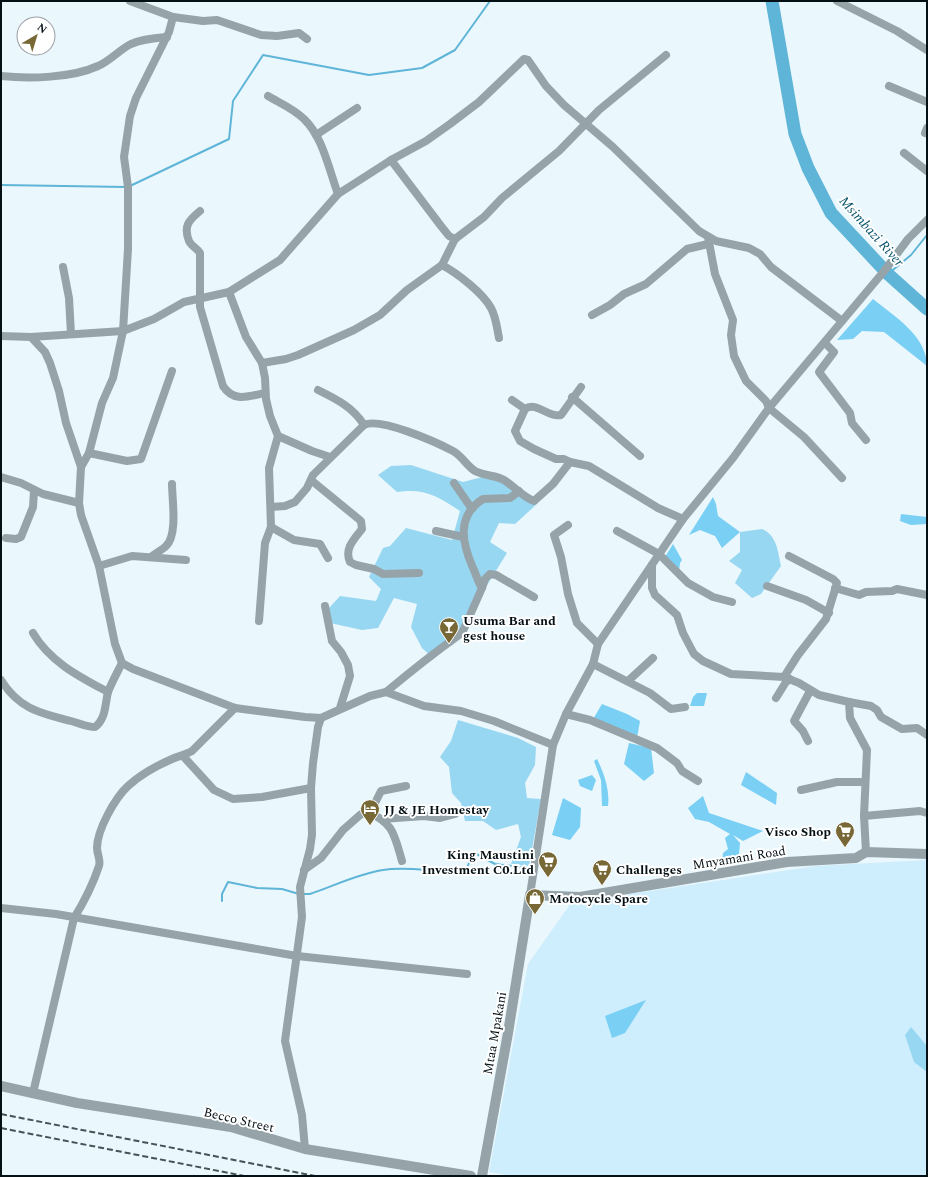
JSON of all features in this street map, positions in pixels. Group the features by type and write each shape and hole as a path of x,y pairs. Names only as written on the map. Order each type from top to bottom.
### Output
{"street":[{"path":"130,1 173,17 204,21 217,20 239,29 269,36 299,33 307,39"},
{"path":"837,1 890,27 927,50"},
{"path":"81,467 89,453 102,402 113,378 123,331 128,249 128,187 124,157 126,136 133,105 167,37 173,17"},
{"path":"1,76 42,76 84,70 102,64 131,44 152,38 167,37"},
{"path":"262,363 286,359 298,355 354,330 380,315 407,290 442,265 455,239 484,217 502,198 559,151 604,106 666,56"},
{"path":"1,336 31,337 123,331 154,319 184,302 229,292 280,260 338,194 390,160 426,140 450,124 479,102 524,59 528,60 552,93 613,147 708,241 715,274 733,320 730,335 734,356 746,381 766,401 769,408 804,437 842,478"},
{"path":"889,86 927,102"},
{"path":"268,96 304,118 316,135 338,194"},
{"path":"316,135 357,108"},
{"path":"904,153 927,171"},
{"path":"390,160 440,226 449,236 455,239"},
{"path":"200,211 190,220 187,226 189,241 200,253 200,307 202,318 225,390 234,396 266,393"},
{"path":"530,895 553,745 566,714 593,664 598,644 683,519 733,458 769,408 825,343 885,270 908,239 927,220"},
{"path":"592,316 624,294 646,284 687,249 708,241 716,241 749,248 760,254 771,267 842,321"},
{"path":"442,265 463,281 490,307 495,318 499,338"},
{"path":"63,267 69,298 71,334"},
{"path":"229,292 246,337 262,363 270,416 278,436 268,468 271,527 265,543 259,621"},
{"path":"31,337 45,352 50,363 59,392 66,424 81,467 78,503 99,566 114,644 122,663 133,669 235,708 321,718 335,713 340,708 370,696 386,692 414,668 430,658 459,635 485,579 490,574 496,575 534,597"},
{"path":"825,343 834,352 819,372 850,413 852,423 866,440"},
{"path":"89,453 127,461 141,459 172,370"},
{"path":"581,387 572,398 564,413 559,416 545,412 534,406 529,406 525,409 516,426 515,434 517,438 556,459 564,459 570,462 589,466 658,508 683,519"},
{"path":"318,390 352,410 364,425"},
{"path":"572,398 640,456"},
{"path":"512,400 525,409"},
{"path":"271,507 285,506 295,502 303,494 313,475 318,472 330,457 364,425 374,422 407,431 453,451 476,471 503,479 527,498 534,501 553,484 570,462"},
{"path":"278,436 330,457"},
{"path":"1,477 21,483 34,491 78,503"},
{"path":"311,480 361,521 362,529 349,547 348,552 350,562 374,569 383,574 419,573"},
{"path":"454,483 472,509"},
{"path":"151,557 167,545 171,539 173,530 172,484"},
{"path":"6,538 16,539 21,537 33,507 34,491"},
{"path":"482,588 466,554 463,532 472,509 483,499 510,498 518,491"},
{"path":"568,525 554,535 561,557 568,594 577,623 598,644"},
{"path":"271,527 294,540 320,544 328,558"},
{"path":"436,531 463,537"},
{"path":"617,531 660,554 675,572 688,583 713,597 732,602"},
{"path":"99,566 132,556 186,560"},
{"path":"776,698 787,678 829,613 837,582 789,556"},
{"path":"652,566 652,588 655,595 677,614 683,633 694,654 703,662 731,674 787,678 799,683 810,691 849,702 872,706 881,716 899,728 917,728 927,735"},
{"path":"767,586 806,600 829,613"},
{"path":"835,588 859,595 866,592 892,591 898,588 927,595"},
{"path":"325,606 332,641 341,652 349,671 346,690 340,708"},
{"path":"33,633 40,646 50,656 108,692"},
{"path":"628,681 653,658"},
{"path":"1,680 17,700 40,714 95,727 99,724 108,692 122,663"},
{"path":"593,664 650,693 671,709 685,707"},
{"path":"808,741 803,731 794,721 810,691"},
{"path":"386,692 424,706 462,711 494,721 553,745"},
{"path":"849,702 850,718 867,750 864,816 866,852"},
{"path":"33,1093 74,918 87,894 100,864 97,847 101,832 119,796 128,786 142,776 172,759 183,756 192,751 204,737 214,730 235,708"},
{"path":"566,714 590,720 657,748 677,764 682,772 698,781"},
{"path":"305,1149 302,1115 285,1041 302,917 300,887 312,835 311,788 318,727 321,718"},
{"path":"183,756 214,790 233,799 262,797 311,788"},
{"path":"801,790 837,782 865,782"},
{"path":"304,870 321,858 343,830 373,806 381,791 406,786"},
{"path":"864,816 920,811 927,813"},
{"path":"366,812 382,819 424,816 440,818 455,814"},
{"path":"382,819 393,833 402,861"},
{"name":"Mnyamani Road","path":"530,895 580,897 787,862 856,858 866,852 927,854"},
{"name":"Mtaa Mpakani","path":"482,1176 508,1033 530,895"},
{"path":"1,908 25,910 297,956 467,974"},
{"name":"Becco Street","path":"1,1086 76,1103 232,1127 305,1149 471,1176"}],"shaded area":[{"path":"873,299 899,320 915,336 922,345 926,355 927,366 884,332 862,331 853,339 837,340"},
{"path":"411,465 463,482 486,476 510,483 538,503 515,524 499,523 490,542 507,553 484,590 460,638 433,658 422,648 411,627 417,604 394,598 378,628 362,630 330,623 329,608 340,596 376,601 381,589 369,577 383,548 390,546 406,528 452,540 460,511 430,494 415,491 397,492 378,475 391,466"},
{"path":"713,497 718,516 740,532 722,548 715,536 700,530 689,535"},
{"path":"901,514 927,517 927,524 911,525 900,521"},
{"path":"762,529 771,535 774,540 778,550 781,566 761,594 752,598 735,583 742,570 729,561 740,552 740,532"},
{"path":"673,544 682,560 680,563 679,572 665,557"},
{"path":"697,693 707,693 704,706 690,706 693,697"},
{"path":"602,704 640,721 637,738 592,721"},
{"path":"458,720 518,738 536,747 535,765 525,783 527,798 541,799 529,866 511,864 521,837 518,824 496,830 483,821 465,821 461,803 452,793 449,767 440,757 451,741"},
{"path":"629,743 651,748 654,773 644,781 624,764"},
{"path":"597,759 606,782 608,806 602,806 601,780 594,761"},
{"path":"746,772 777,793 776,805 741,785"},
{"path":"592,775 596,780 592,791 580,786 578,780"},
{"path":"703,796 709,813 763,831 743,841 733,835 740,843 739,854 731,860 722,863 723,853 728,849 725,838 730,834 709,822 695,819 688,808"},
{"path":"563,798 581,808 580,827 570,840 552,835"},
{"path":"927,860 927,1176 511,1176 489,1172 528,964 571,903 815,866"},
{"path":"646,1000 625,1033 612,1038 605,1016"},
{"path":"911,1027 927,1046 927,1072 914,1062 905,1035"}],"waterway":[{"path":"130,186 229,139 233,101 263,55 369,75 422,68 455,50 490,1"},
{"name":"Msimbazi River","path":"772,1 795,134 808,168 831,213 888,274 927,309"},
{"path":"1,185 126,187"},
{"path":"888,274 911,255 927,235"},
{"path":"303,894 310,894 355,877 383,870 403,868 456,872 466,871 473,852 495,864 529,868"},
{"path":"222,901 222,894 228,882 257,888 282,889 299,894"}],"railway":[{"path":"1,1114 315,1176"},
{"path":"1,1128 244,1176"}],"place":[{"name":"Usuma Bar and gest house","path":"449,644"},
{"name":"JJ & JE Homestay","path":"370,826"},
{"name":"Visco Shop","path":"845,848"},
{"name":"King Maustini Investment C0.Ltd","path":"548,878"},
{"name":"Challenges","path":"602,886"},
{"name":"Motocycle Spare","path":"535,915"}]}
